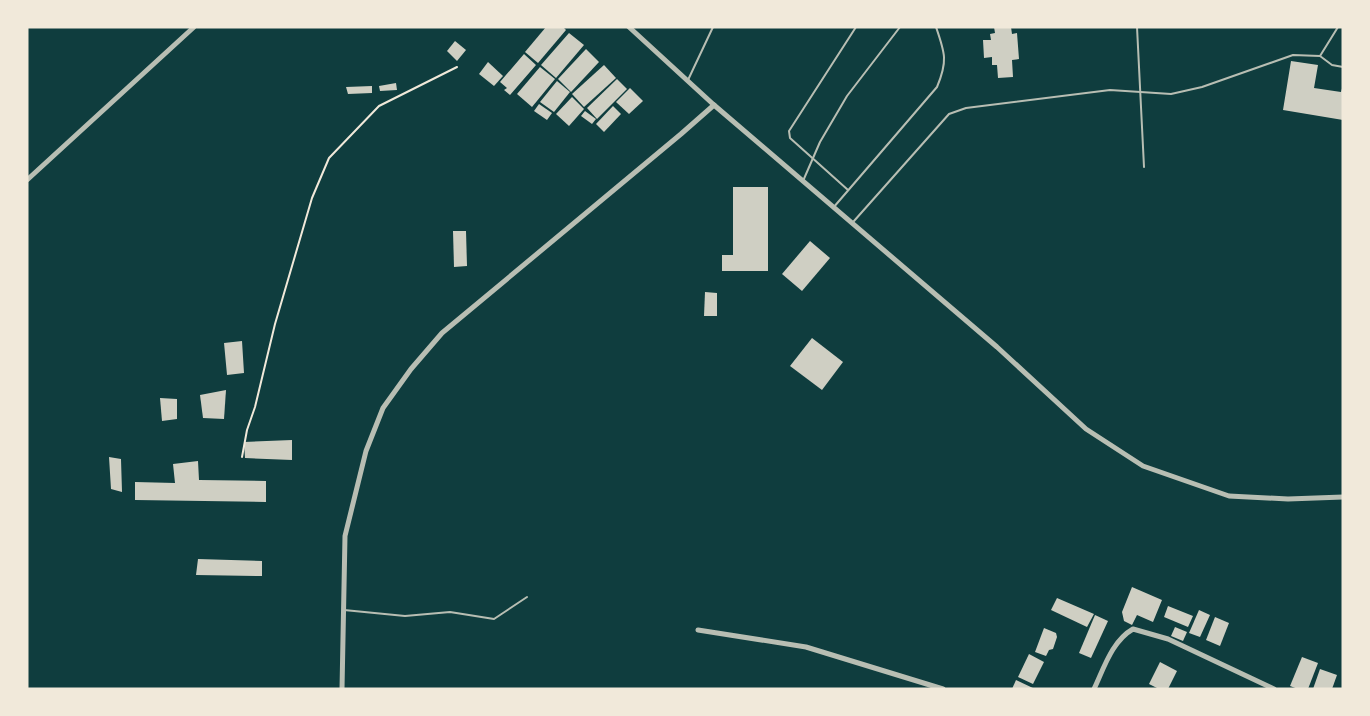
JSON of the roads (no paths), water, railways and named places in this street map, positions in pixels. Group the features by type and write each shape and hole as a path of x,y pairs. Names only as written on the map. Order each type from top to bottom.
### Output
{"street":[{"path":"27,180 194,27"},
{"path":"629,27 714,105 997,347 1086,429 1143,466 1229,496 1288,499 1343,497"},
{"path":"342,689 345,536 363,462 383,408 411,369 442,333 714,105"},
{"path":"1094,689 1122,635 1133,629 1168,639 1274,689"},
{"path":"698,630 806,647 943,689"}],"lane":[{"path":"688,80 713,27"},
{"path":"848,190 790,138 789,131 856,27"},
{"path":"803,182 820,142 847,96 900,27"},
{"path":"833,208 937,87 945,69 944,48 936,27"},
{"path":"1137,27 1144,167"},
{"path":"1320,56 1338,27"},
{"path":"852,224 949,114 966,108 1110,90 1171,94 1202,87 1293,56 1320,56 1332,64 1343,67"},
{"path":"344,610 405,615 450,612 494,620 527,597"}]}
